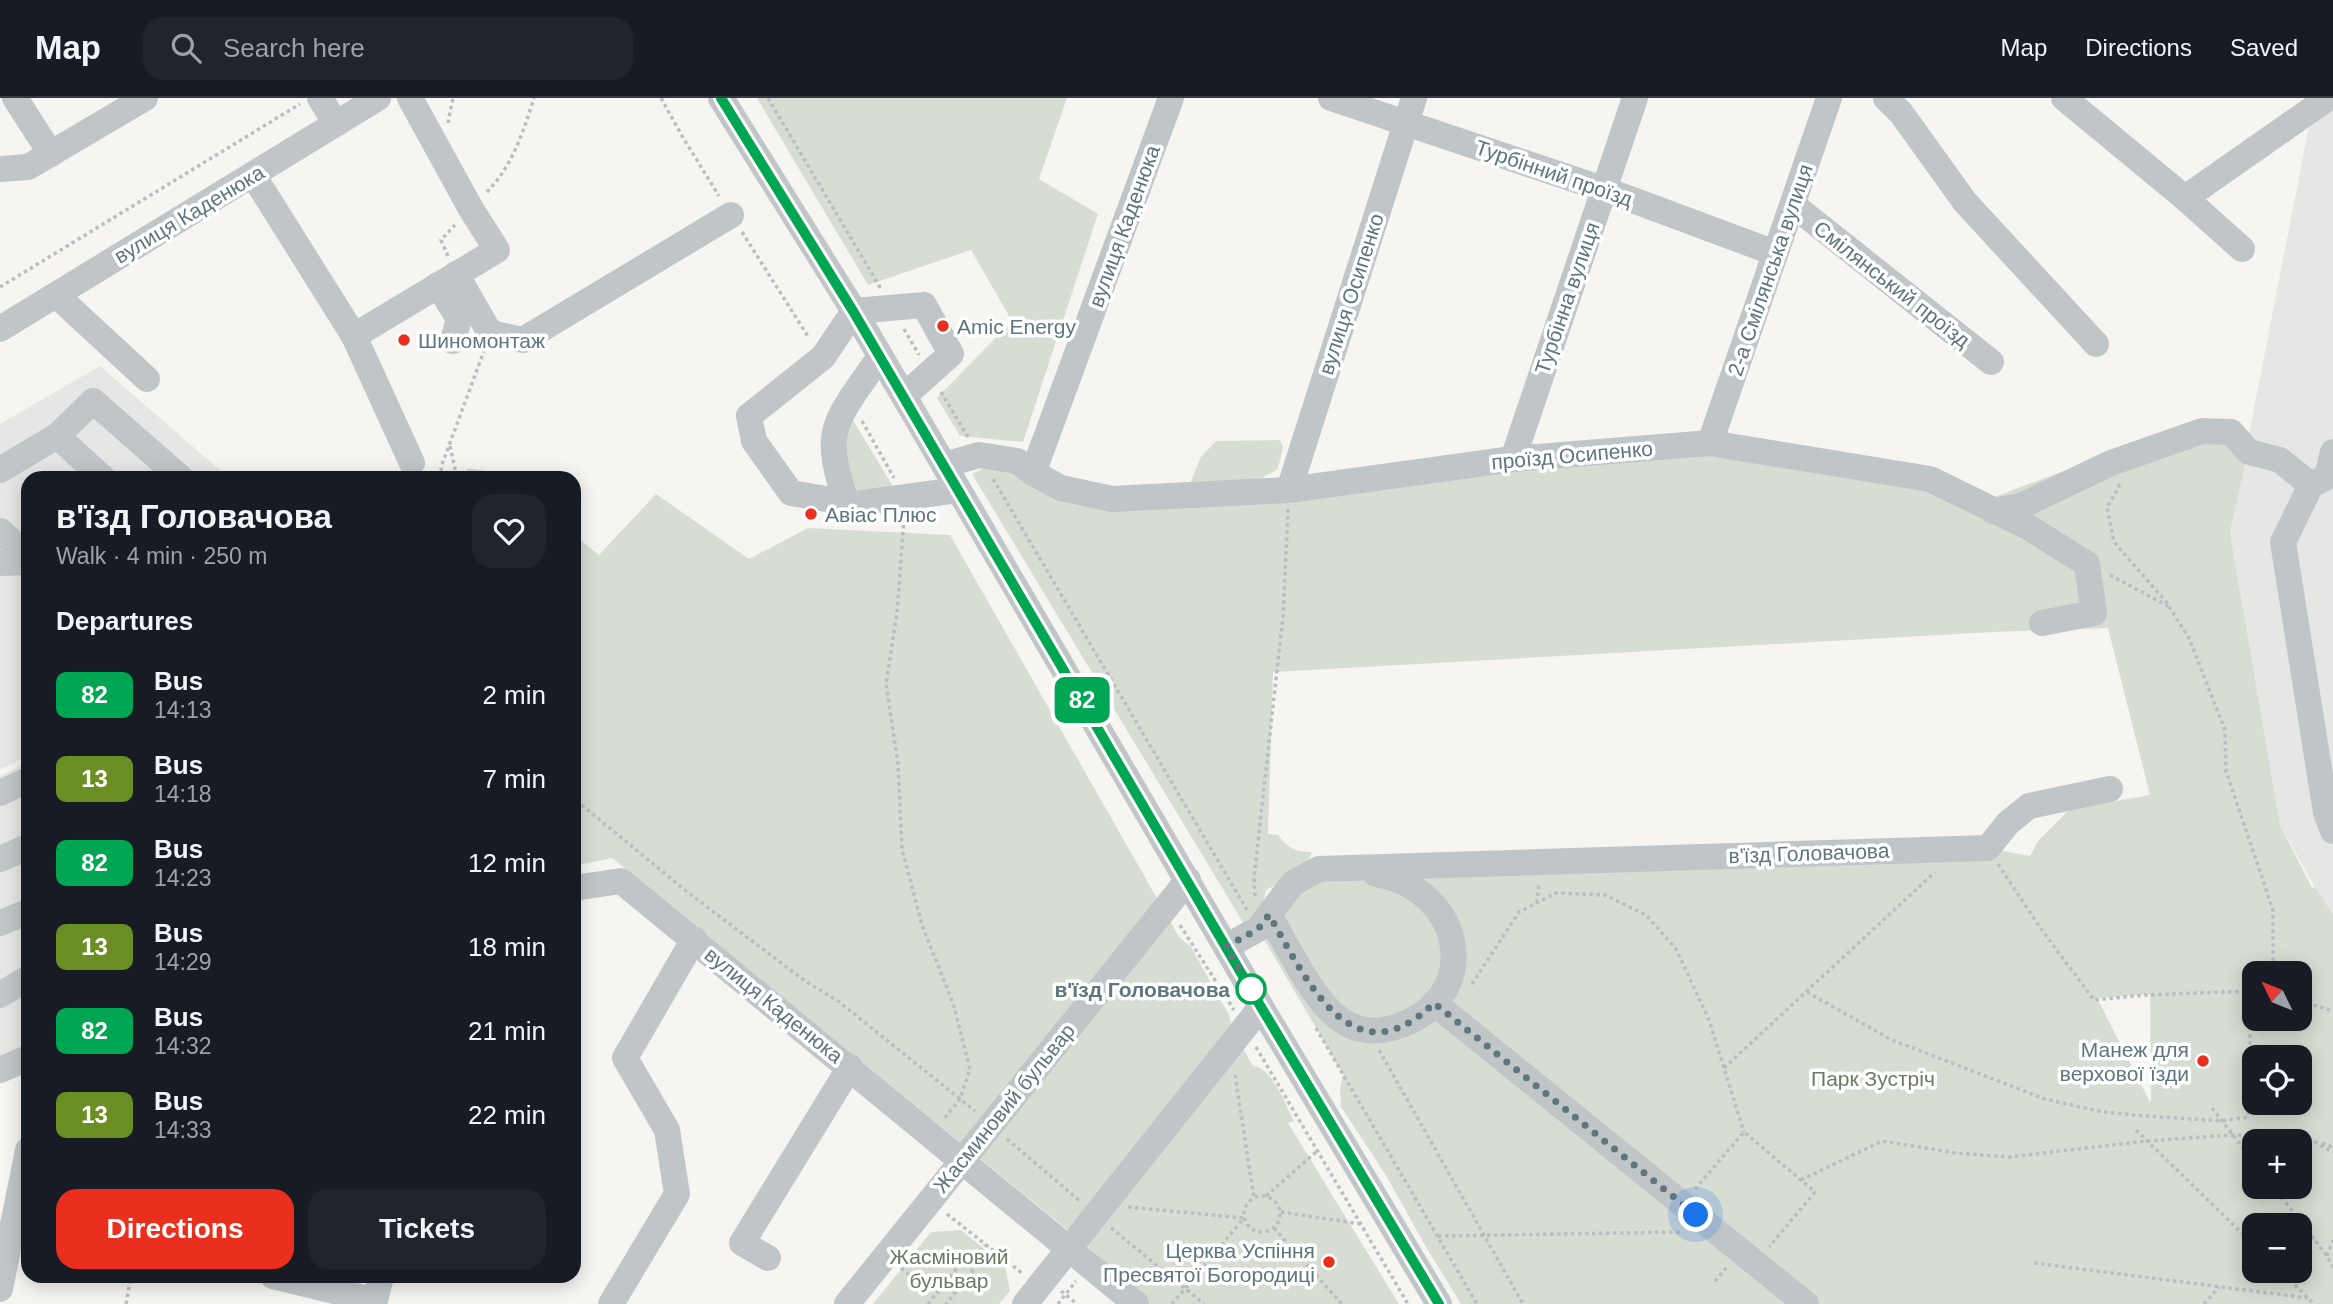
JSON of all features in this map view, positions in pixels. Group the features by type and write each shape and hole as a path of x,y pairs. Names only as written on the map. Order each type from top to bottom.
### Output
{"street":[{"path":"15,98 51,154"},
{"name":"вулиця Каденюка","path":"0,329 378,98"},
{"path":"354,336 497,250 471,209 410,98"},
{"path":"721,98 904,396 1261,1007 1439,1304"},
{"name":"вулиця Каденюка","path":"1033,473 1171,98"},
{"name":"Турбінний проїзд","path":"1331,98 1410,110 1603,189 1775,253"},
{"name":"Турбінна вулиця","path":"1513,458 1635,98"},
{"name":"2-а Смілянська вулиця","path":"1710,443 1829,98"},
{"path":"1886,98 1901,113 1965,202 2096,344"},
{"path":"2064,98 2242,249"},
{"path":"2185,198 2328,98"},
{"path":"0,169 29,167 142,99"},
{"path":"311,100 336,124"},
{"name":"вулиця Осипенко","path":"1289,490 1410,110"},
{"path":"253,175 354,336 412,463"},
{"name":"Смілянський проїзд","path":"1793,205 1992,362"},
{"path":"447,279 490,333 523,340 731,215"},
{"path":"447,279 459,319 453,341"},
{"path":"56,295 146,379"},
{"path":"853,311 924,304 951,354 904,396"},
{"path":"853,311 823,357 749,416 754,441 791,493 855,504 958,490"},
{"path":"846,503 836,466 835,432 880,356"},
{"path":"13,470 57,436 93,401 173,471"},
{"path":"1993,511 2021,506 2111,463 2202,431 2231,432 2249,452 2280,460 2311,485"},
{"path":"57,436 95,471"},
{"name":"проїзд Осипенко","path":"944,465 979,455 1017,461 1061,488 1112,499 1289,490 1513,458 1710,443 1930,479 2028,527 2087,564"},
{"path":"2333,452 2327,477 2311,485 2283,542 2326,813 2333,831"},
{"path":"0,531 21,550"},
{"path":"0,563 21,562"},
{"path":"2042,622 2094,613 2087,564"},
{"path":"0,793 21,783"},
{"path":"1988,848 2008,823 2029,806 2110,789"},
{"name":"в'їзд Головачова","path":"1226,947 1263,922 1293,883 1319,869 1988,848"},
{"path":"0,859 21,849"},
{"path":"1345,869 1388,876 1414,888 1440,911 1447,924 1454,953 1449,980 1442,993 1442,1010"},
{"name":"Жасминовий бульвар","path":"848,1304 1188,880"},
{"name":"вулиця Каденюка","path":"581,887 621,881 1136,1304"},
{"path":"0,923 21,915"},
{"path":"1263,922 1324,1004 1352,1026 1382,1031 1407,1023 1422,1014 1442,1010"},
{"path":"611,1304 677,1194 667,1130 625,1058 694,939"},
{"path":"0,995 21,982"},
{"path":"1025,1304 1045,1278 1078,1258 1096,1215 1261,1007"},
{"path":"1442,1010 1805,1304"},
{"path":"0,1070 21,1061"},
{"path":"768,1258 742,1243 850,1067"},
{"path":"0,1289 7,1217 21,1172"},
{"path":"286,1287 375,1301 379,1283"}],"path":[{"path":"447,279 441,240 500,178 521,142 534,98"},
{"path":"768,98 929,372 1263,922"},
{"path":"0,288 311,100"},
{"path":"441,471 490,333"},
{"path":"851,401 905,499 897,613 886,684 898,764 902,849 922,925 953,1003 970,1069 960,1099 930,1135"},
{"path":"449,444 455,471"},
{"path":"2111,463 2119,487 2106,507 2114,542 2170,607 2189,638 2225,730 2227,771 2273,910 2273,961"},
{"path":"1263,922 1254,878 1283,616 1289,490"},
{"path":"2087,564 2170,607"},
{"path":"581,803 686,891 805,981 838,1001 960,1099 1204,1304"},
{"path":"1724,1068 1961,848"},
{"path":"1988,848 2041,929 2094,1000 2145,995 2242,992"},
{"path":"1442,1010 1519,912 1556,893 1605,895 1646,915 1676,949 1709,1020 1744,1132 1815,1192 1755,1263"},
{"path":"1168,905 1408,1304"},
{"path":"1807,992 1892,1040 1995,1081 2045,1098 2103,1112 2222,1121 2248,1117 2250,1031"},
{"path":"2312,1005 2333,1011"},
{"path":"1313,1023 1477,1304"},
{"path":"1368,1030 1523,1304"},
{"path":"1234,1069 1254,1198"},
{"path":"2212,1108 2242,1147"},
{"path":"2136,1130 2242,1233"},
{"path":"1683,1204 1744,1132"},
{"path":"1801,1180 1882,1141 1956,1153 2008,1157 2147,1141 2233,1135 2279,1135 2315,1142 2333,1149"},
{"path":"1172,1304 1244,1219 1246,1206 1254,1198 1266,1196 1317,1151"},
{"path":"1125,1207 1244,1219 1251,1229 1257,1232 1274,1228 1281,1212 1276,1202 1266,1196"},
{"path":"2283,1199 2327,1256 2333,1268"},
{"path":"1281,1212 1361,1224"},
{"path":"1274,1228 1342,1304"},
{"path":"1437,1236 1681,1232"},
{"path":"2327,1256 2333,1240"},
{"path":"975,1257 985,1244 1022,1274 1045,1278"},
{"path":"928,1304 970,1252 980,1261 946,1304"},
{"path":"1058,1304 1078,1258"},
{"path":"2034,1263 2308,1298"},
{"path":"126,1304 130,1283"},
{"path":"2293,1283 2314,1304"},
{"path":"2204,1304 2220,1287"}],"shaded area":[{"path":"2333,110 2333,914 2280,825 2230,532 2309,126"},
{"path":"100,366 221,471 21,471 21,759 0,769 0,424"},
{"path":"21,766 21,1047 0,1057 0,776"}],"green space":[{"path":"757,98 1067,98 1039,179 1098,214 1023,442 960,436 937,398 1012,321 971,250 868,285"},
{"path":"850,415 897,493 857,496 842,464"},
{"name":"Парк Зустріч","path":"2193,422 2250,441 2230,532 2280,825 2312,888 2315,887 2333,914 2333,1304 1461,1304 1387,1177 1341,1107 1343,1074 1258,929 1293,883 1988,848 2030,856 2038,841 2070,809 2150,795 2108,628 1273,672 1268,834 1278,835 1296,850 1312,852 1303,871 1266,890 1260,918 1247,929 972,474 997,462 1048,488 1189,486 1201,457 1216,441 1280,440 1283,447 1278,469 1253,483 1702,451 1992,498","holes":["2150,994 2151,1101 2150,1102 2097,998"]},
{"path":"467,468 488,471 466,471"},
{"path":"656,494 749,559 808,528 950,535 1179,937 1191,947 1229,1015 1232,1030 1253,1066 1266,1073 1278,1088 1294,1121 1288,1123 1399,1304 1149,1304 1086,1245 612,858 581,865 581,541 599,555"},
{"name":"Жасміновий бульвар","path":"961,1230 1005,1266 1010,1291 999,1304 873,1304 931,1232"}],"bus line":[{"name":"82","path":"721,98 853,311 1261,1007 1439,1304"}],"place":[{"name":"Amic Energy","path":"943,326"},
{"name":"Шиномонтаж","path":"404,340"},
{"name":"Авіас Плюс","path":"811,514"},
{"name":"в'їзд Головачова","path":"1251,989"},
{"name":"Манеж для верхової їзди","path":"2203,1061"},
{"name":"Церква Успіння Пресвятої Богородиці","path":"1329,1262"}],"route":[{"path":"1251,989 1226,947 1258,929 1269,915 1316,993 1341,1020 1352,1026 1382,1031 1407,1023 1434,1003 1696,1215"}]}
